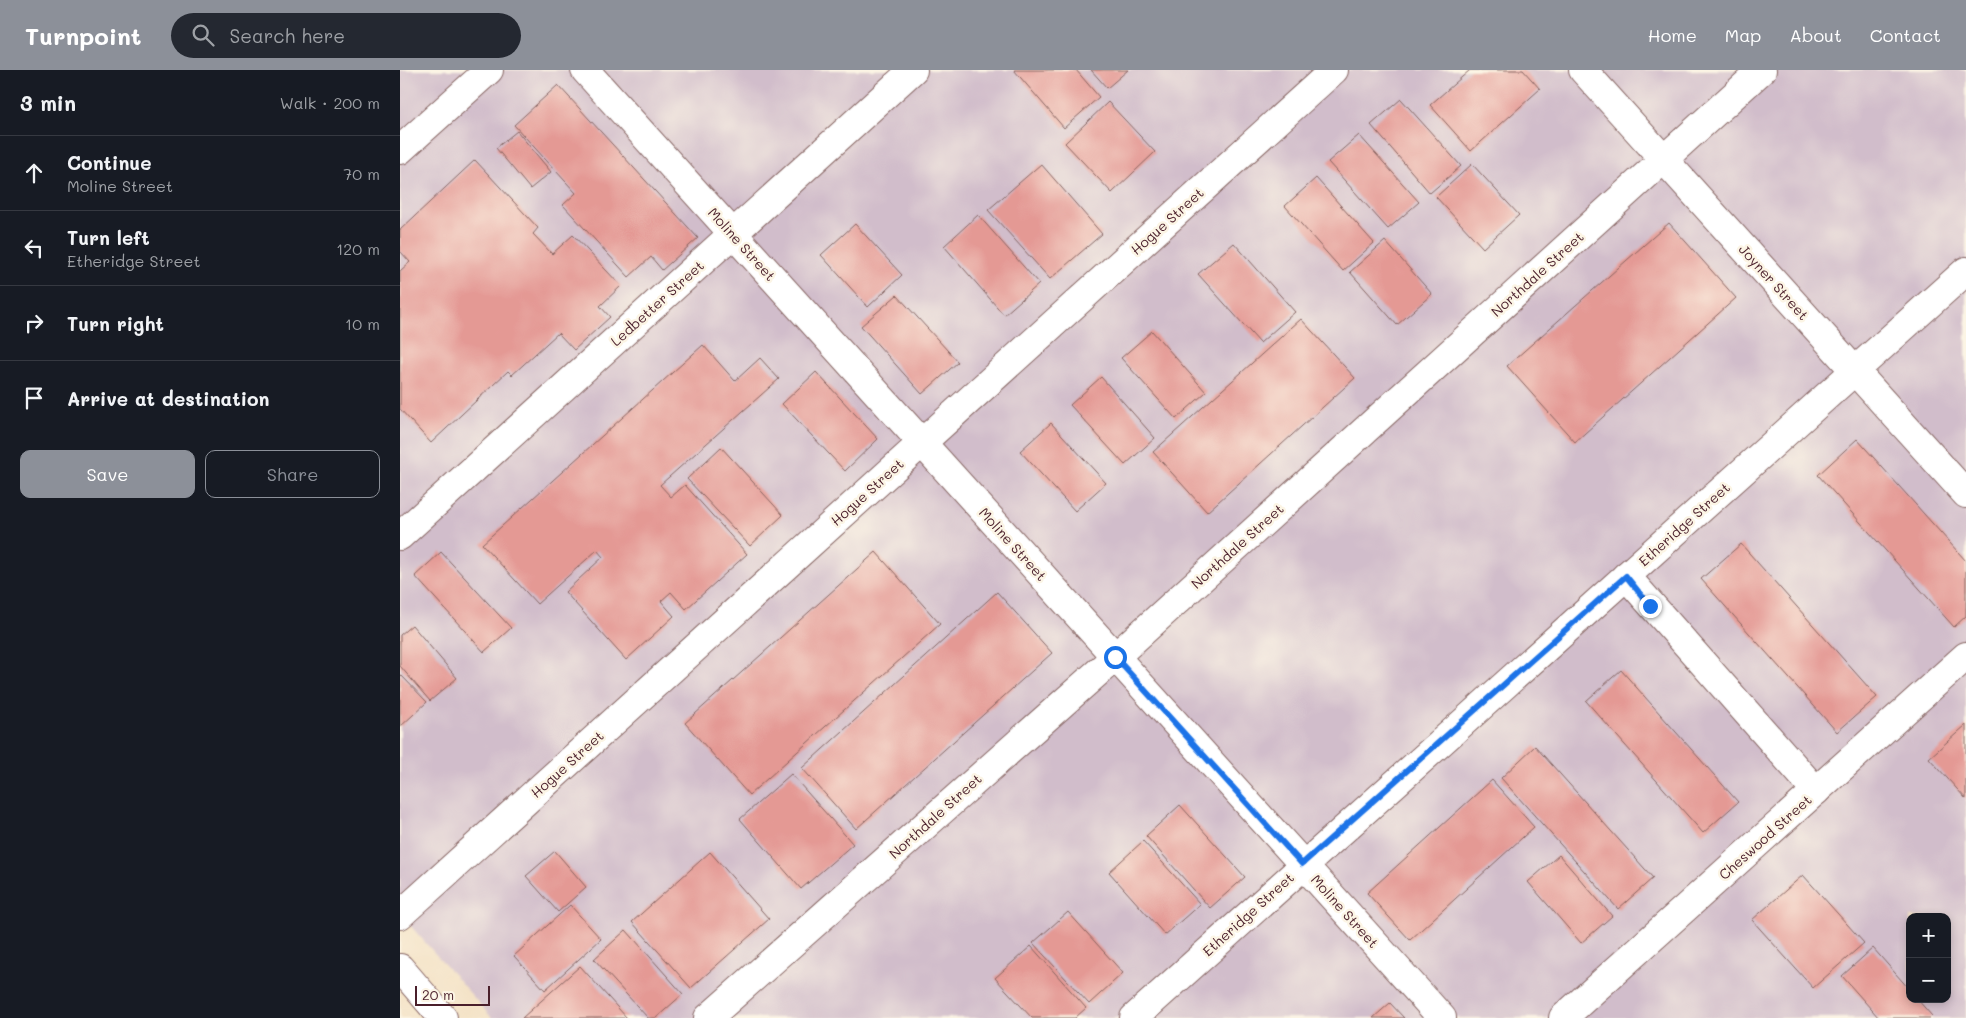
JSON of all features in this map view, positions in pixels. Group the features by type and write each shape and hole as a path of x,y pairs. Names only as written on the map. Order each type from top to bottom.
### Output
{"street":[{"path":"400,150 489,70"},
{"name":"Moline Street","path":"585,70 1442,1018"},
{"name":"Ledbetter Street","path":"400,536 913,70"},
{"name":"Hogue Street","path":"400,915 1334,70"},
{"name":"Joyner Street","path":"1583,70 1966,494"},
{"name":"Northdale Street","path":"708,1018 1115,657 1762,70"},
{"name":"Etheridge Street","path":"1134,1018 1302,864 1966,271"},
{"path":"1626,576 1816,791"},
{"name":"Cheswood Street","path":"1564,1018 1966,656"},
{"path":"400,968 443,1018"}],"shaded area":[{"path":"400,70 1966,70 1966,1018 492,1018 400,914"}],"building":[{"path":"1014,70 1076,70 1099,97 1064,128"},
{"path":"1091,70 1128,70 1107,88"},
{"path":"1470,70 1523,70 1540,89 1471,151 1430,105"},
{"path":"558,85 698,238 662,270 651,257 629,277 563,205 576,193 514,125"},
{"path":"1401,99 1461,166 1430,193 1371,125"},
{"path":"1108,102 1155,152 1112,193 1065,143"},
{"path":"517,131 551,172 530,189 496,148"},
{"path":"1359,135 1419,202 1388,229 1328,162"},
{"path":"475,160 538,228 533,234 552,254 573,235 621,286 600,306 610,317 574,350 558,333 512,375 508,371 431,443 400,409 400,271 410,262 400,251 400,230"},
{"path":"1041,164 1102,234 1050,279 988,210"},
{"path":"1472,164 1519,215 1483,248 1436,197"},
{"path":"1316,178 1374,243 1343,271 1285,206"},
{"path":"978,215 1039,284 1004,315 944,246"},
{"path":"1669,223 1736,298 1575,442 1507,366"},
{"path":"855,224 902,275 868,307 821,255"},
{"path":"1385,241 1432,294 1397,325 1350,272"},
{"path":"1234,243 1295,312 1260,343 1198,274"},
{"path":"897,295 958,362 922,394 861,326"},
{"path":"1301,319 1355,378 1207,512 1153,452"},
{"path":"1152,331 1206,392 1176,419 1121,358"},
{"path":"703,345 735,381 760,358 779,379 660,485 671,497 685,485 747,554 686,609 671,592 661,601 674,616 626,660 565,592 603,557 597,550 537,604 482,544"},
{"path":"816,372 878,439 845,471 782,404"},
{"path":"1101,377 1155,438 1125,465 1070,405"},
{"path":"1051,423 1106,483 1075,511 1020,451"},
{"path":"1857,439 1966,561 1966,616 1954,627 1818,475"},
{"path":"721,447 783,515 750,546 687,479"},
{"path":"1741,544 1877,697 1837,732 1701,579"},
{"path":"441,552 511,628 484,652 415,576"},
{"path":"876,552 940,624 749,795 685,723"},
{"path":"997,592 1052,653 856,829 802,768"},
{"path":"412,625 457,678 430,701 400,666 400,635"},
{"path":"1621,670 1738,802 1703,833 1586,701"},
{"path":"400,674 427,702 400,727"},
{"path":"1966,725 1966,799 1929,758"},
{"path":"1535,746 1653,878 1618,909 1501,778"},
{"path":"791,774 853,844 801,889 740,819"},
{"path":"1492,780 1534,827 1410,940 1367,893"},
{"path":"1180,805 1245,877 1210,908 1146,836"},
{"path":"1143,841 1200,904 1165,935 1109,872"},
{"path":"555,851 586,887 558,912 526,876"},
{"path":"710,852 769,919 691,988 632,922"},
{"path":"1559,855 1612,916 1581,943 1528,882"},
{"path":"1803,875 1864,943 1813,988 1752,920"},
{"path":"570,905 601,939 545,990 514,956"},
{"path":"1068,912 1123,973 1089,1004 1033,943"},
{"path":"626,930 683,994 656,1018 648,1018 594,959"},
{"path":"1031,946 1086,1008 1075,1018 1032,1018 995,978"},
{"path":"1873,948 1906,985 1906,1003 1921,1003 1932,1016 1930,1018 1879,1018 1842,976"},
{"path":"580,966 627,1018 522,1018"},
{"path":"1390,1003 1404,1018 1373,1018"}],"route":[{"path":"1115,657 1302,864 1626,576 1650,606"}]}
